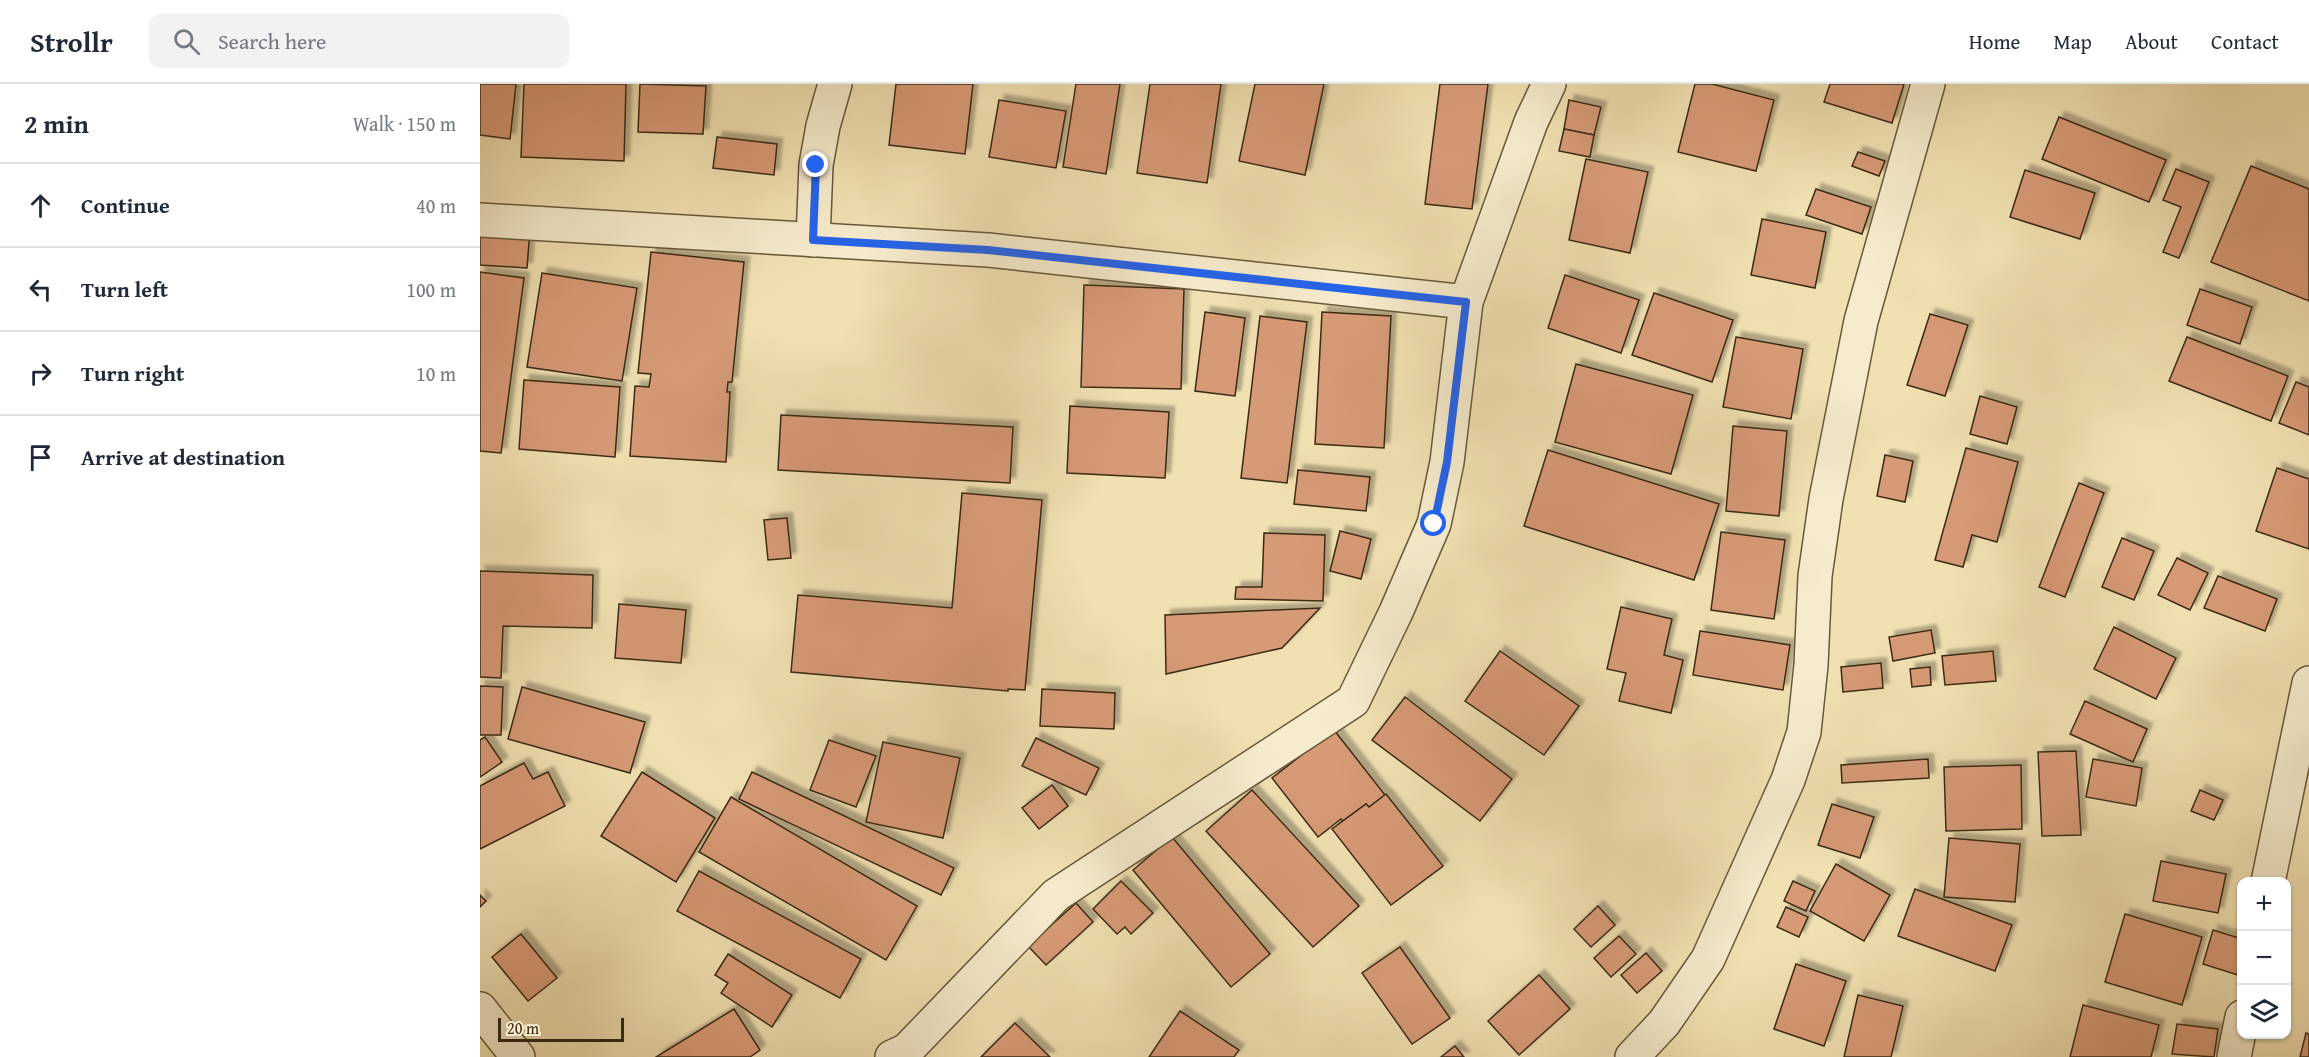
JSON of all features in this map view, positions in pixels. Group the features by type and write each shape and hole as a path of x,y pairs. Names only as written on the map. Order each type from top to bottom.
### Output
{"street":[{"path":"813,240 816,165 823,126 835,84"},
{"path":"904,1055 1056,895 1353,701 1434,524 1447,462 1466,302 1531,122 1549,84"},
{"path":"1632,1057 1664,1023 1708,958 1788,780 1804,732 1811,665 1815,576 1831,477 1861,321 1928,84"},
{"path":"480,220 988,250 1466,302"},
{"path":"2269,877 2309,683"},
{"path":"480,1009 518,1057"},
{"path":"2234,1057 2237,1039"}],"building":[{"path":"480,84 516,84 510,139 480,135"},
{"path":"524,84 626,84 624,161 521,157"},
{"path":"640,84 706,86 703,134 638,132"},
{"path":"896,84 973,84 965,154 889,145"},
{"path":"1076,84 1120,84 1106,174 1063,167"},
{"path":"1150,84 1221,84 1207,183 1137,173"},
{"path":"1255,84 1324,84 1305,175 1239,161"},
{"path":"1440,84 1488,84 1472,209 1425,204"},
{"path":"1695,84 1712,84 1774,100 1756,171 1678,152"},
{"path":"1830,84 1904,84 1892,123 1824,102"},
{"path":"999,100 1066,111 1056,168 989,157"},
{"path":"1569,100 1601,107 1594,135 1564,129"},
{"path":"2059,117 2166,160 2149,202 2042,159"},
{"path":"1564,129 1594,135 1590,157 1559,151"},
{"path":"717,137 777,144 774,175 713,168"},
{"path":"1858,152 1885,161 1879,176 1852,166"},
{"path":"1586,159 1648,172 1630,253 1569,240"},
{"path":"2251,166 2309,189 2309,301 2211,262"},
{"path":"2176,169 2209,182 2179,258 2163,252 2181,207 2163,200"},
{"path":"2025,170 2095,193 2080,239 2010,217"},
{"path":"1816,189 1871,207 1862,234 1806,215"},
{"path":"1762,219 1826,232 1815,288 1751,275"},
{"path":"480,226 530,230 527,268 480,265"},
{"path":"651,252 744,262 732,382 728,382 727,392 730,392 726,462 630,456 635,386 649,387 651,374 638,373"},
{"path":"480,272 524,278 501,453 480,451"},
{"path":"542,273 637,288 622,381 527,367"},
{"path":"1565,275 1639,300 1621,353 1548,328"},
{"path":"1084,285 1184,289 1181,389 1081,387"},
{"path":"2200,289 2252,307 2240,344 2187,325"},
{"path":"1654,293 1733,320 1712,382 1632,355"},
{"path":"1205,312 1245,318 1235,396 1195,391"},
{"path":"1322,312 1391,316 1384,448 1315,444"},
{"path":"1930,314 1968,325 1945,396 1907,385"},
{"path":"1260,316 1307,322 1287,483 1241,478"},
{"path":"1736,337 1803,349 1791,419 1723,407"},
{"path":"2187,337 2288,376 2271,421 2169,381"},
{"path":"1576,364 1693,395 1671,474 1555,442"},
{"path":"524,380 620,387 615,457 519,449"},
{"path":"2296,382 2309,387 2309,435 2279,423"},
{"path":"1980,396 2017,407 2007,444 1970,434"},
{"path":"1070,406 1169,412 1165,478 1067,473"},
{"path":"781,415 1013,427 1010,483 778,470"},
{"path":"1733,426 1787,431 1779,516 1726,511"},
{"path":"1966,448 2018,462 1997,542 1972,535 1963,567 1935,560"},
{"path":"1548,450 1719,504 1694,580 1524,526"},
{"path":"1885,455 1913,461 1905,502 1877,496"},
{"path":"2277,468 2309,479 2309,549 2256,531"},
{"path":"1298,470 1370,477 1366,511 1294,504"},
{"path":"2079,483 2104,493 2065,597 2039,587"},
{"path":"962,493 1042,500 1025,690 1008,689 1008,691 791,672 798,595 952,608"},
{"path":"787,518 791,558 768,560 764,520"},
{"path":"1340,531 1371,539 1361,579 1330,571"},
{"path":"1721,532 1785,540 1774,619 1711,610"},
{"path":"1264,533 1325,535 1323,601 1235,599 1236,587 1262,587"},
{"path":"2122,538 2154,551 2134,600 2102,587"},
{"path":"2177,558 2208,573 2190,610 2158,595"},
{"path":"480,571 593,575 592,628 503,626 501,678 480,677"},
{"path":"2218,576 2277,599 2265,631 2204,608"},
{"path":"619,604 686,610 681,663 615,658"},
{"path":"1621,607 1672,619 1664,655 1683,660 1671,713 1619,701 1626,673 1607,669"},
{"path":"1320,608 1282,648 1166,674 1165,615"},
{"path":"2114,627 2176,658 2156,699 2094,669"},
{"path":"1931,630 1935,653 1893,661 1889,637"},
{"path":"1700,631 1790,645 1783,690 1693,675"},
{"path":"1500,651 1579,706 1544,755 1465,701"},
{"path":"1993,651 1996,681 1945,685 1942,656"},
{"path":"1881,663 1883,688 1843,692 1841,667"},
{"path":"1930,667 1931,685 1912,687 1910,669"},
{"path":"480,686 503,687 501,735 480,735"},
{"path":"522,687 645,722 630,773 508,739"},
{"path":"1042,689 1115,693 1114,729 1040,726"},
{"path":"1405,697 1512,779 1480,821 1372,740"},
{"path":"2085,701 2147,729 2133,762 2070,734"},
{"path":"1334,730 1385,795 1369,807 1366,804 1343,821 1341,819 1318,837 1272,778"},
{"path":"485,737 502,762 480,777 480,740"},
{"path":"1036,738 1099,768 1086,795 1022,766"},
{"path":"829,740 876,756 856,807 810,790"},
{"path":"883,742 960,758 943,838 866,822"},
{"path":"2076,751 2081,835 2042,836 2038,752"},
{"path":"1928,759 1929,778 1842,783 1841,765"},
{"path":"2093,759 2142,768 2136,806 2086,797"},
{"path":"524,763 533,779 548,772 565,806 480,849 480,786"},
{"path":"2021,765 2022,829 1946,831 1944,767"},
{"path":"642,772 715,818 676,882 601,836"},
{"path":"752,772 954,868 941,895 739,799"},
{"path":"1052,785 1068,806 1039,829 1022,808"},
{"path":"1252,790 1359,906 1313,947 1206,831"},
{"path":"2200,790 2223,800 2214,820 2191,811"},
{"path":"1386,794 1443,866 1391,905 1332,829 1366,804 1369,807"},
{"path":"731,797 917,906 886,960 699,852"},
{"path":"1832,804 1874,817 1860,858 1818,845"},
{"path":"1172,837 1270,954 1231,987 1133,870"},
{"path":"1949,838 2020,844 2015,902 1944,897"},
{"path":"2161,861 2226,874 2218,913 2153,901"},
{"path":"1836,864 1890,895 1864,941 1810,911"},
{"path":"699,871 861,959 840,998 677,911"},
{"path":"1121,881 1153,913 1131,934 1125,927 1117,934 1093,909"},
{"path":"1793,881 1815,891 1806,911 1784,901"},
{"path":"1915,889 2012,925 1995,971 1898,936"},
{"path":"480,895 486,901 480,907"},
{"path":"1076,903 1093,922 1046,965 1028,946"},
{"path":"1598,906 1615,925 1591,947 1574,929"},
{"path":"1786,907 1808,917 1799,937 1777,927"},
{"path":"2125,914 2202,937 2182,1005 2105,982"},
{"path":"2213,930 2237,937 2237,975 2203,964"},
{"path":"521,934 557,978 528,1001 492,957"},
{"path":"1619,936 1636,954 1611,977 1594,958"},
{"path":"1400,947 1450,1018 1412,1044 1362,973"},
{"path":"1646,953 1662,971 1637,993 1621,975"},
{"path":"728,954 792,995 772,1027 721,993 728,983 715,975"},
{"path":"1796,964 1846,981 1824,1046 1774,1029"},
{"path":"1539,975 1570,1009 1519,1055 1488,1021"},
{"path":"1858,995 1903,1006 1891,1057 1844,1057"},
{"path":"2083,1005 2159,1025 2151,1057 2070,1057"},
{"path":"734,1009 760,1050 750,1057 656,1057"},
{"path":"1180,1011 1239,1050 1234,1057 1149,1057"},
{"path":"1015,1023 1050,1057 981,1057"},
{"path":"2177,1024 2218,1029 2214,1057 2172,1054"},
{"path":"2306,1033 2309,1034 2309,1057 2300,1057"},
{"path":"1455,1046 1464,1057 1441,1057"}],"route":[{"path":"816,165 813,240 988,250 1466,302 1447,462 1434,524"}]}
